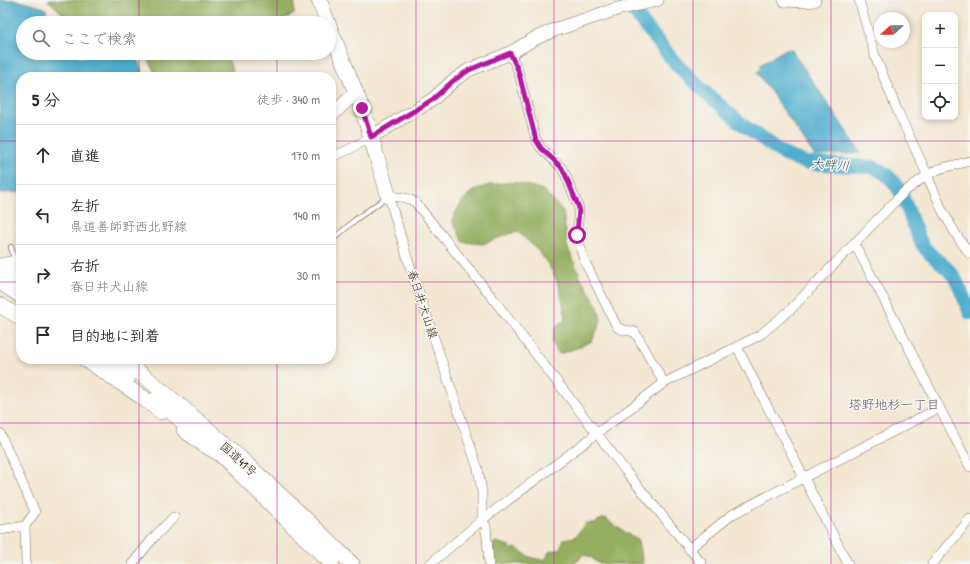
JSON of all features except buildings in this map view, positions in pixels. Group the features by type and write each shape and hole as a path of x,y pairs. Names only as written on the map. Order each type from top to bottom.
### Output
{"main road":[{"name":"春日井犬山線","path":"319,0 325,16"},
{"path":"371,137 432,100 453,81 469,70 510,53 534,39 554,30 617,9 657,0"},
{"path":"785,0 814,0"},
{"name":"春日井犬山線","path":"336,43 355,88 390,197"},
{"path":"336,101 355,88"},
{"path":"336,110 355,88"},
{"path":"0,265 16,261"},
{"path":"0,268 14,286"},
{"path":"0,305 16,315"},
{"path":"92,364 142,397 203,444 220,454"},
{"name":"国道41号","path":"112,364 148,392 220,454 332,564"},
{"name":"国道41号","path":"128,364 186,411 318,530 352,564"},
{"path":"144,364 296,502 318,530"}],"street":[{"path":"859,0 875,56 898,112 942,210 957,236 970,254"},
{"path":"510,53 518,70 536,140 541,148 561,167 579,208 577,235 584,260 590,273 617,326 620,329 635,332 664,383"},
{"path":"336,155 371,137"},
{"path":"430,564 482,520 664,383 760,334 790,310 854,242 904,192 927,175 939,169 970,161"},
{"path":"390,197 402,197 415,202 490,296 596,434 702,564"},
{"name":"春日井犬山線","path":"390,197 408,260 478,469 482,492 482,520 486,526 490,564"},
{"path":"854,242 893,315 970,467"},
{"path":"737,347 848,564"},
{"path":"689,549 733,514 940,408"},
{"path":"0,433 35,512 24,526 26,564"},
{"path":"132,564 155,536 174,517"},
{"path":"932,564 970,519"},
{"path":"0,530 24,526"}],"lane":[{"path":"336,237 384,198 390,197"},
{"path":"11,247 16,257"}],"green space":[{"path":"48,0 295,0 294,14 290,16 63,16 62,13"},
{"path":"148,60 229,60 233,72 154,72"},
{"path":"515,182 543,190 563,211 567,246 581,278 598,307 601,321 592,341 559,354 552,342 556,326 565,320 563,303 556,279 540,253 517,231 483,244 463,242 452,220 463,201 472,192 477,189 499,183"},
{"path":"605,518 627,534 637,538 643,564 599,564 592,558 583,554 578,561 569,564 495,564 492,545 496,542 509,546 512,550 516,548 534,558 546,559 549,552 560,549 564,539 575,537 586,523 593,523"}],"water":[{"path":"0,0 16,0 45,8 49,16 16,16 16,60 137,60 143,72 16,72 16,192 0,193"},
{"path":"791,49 861,153 815,156 757,72 762,68 760,65 784,50"}],"waterway":[{"name":"大畔川","path":"624,0 677,65 707,94 748,129 785,155 806,163 872,167 883,172 892,180 904,200 922,244 925,249 955,278 970,313"}],"district":[{"name":"塔野地杉一丁目","path":"894,404"}],"route":[{"path":"362,108 371,137 432,100 453,81 469,70 510,53 518,70 536,140 541,148 561,167 579,208 577,235"}]}
